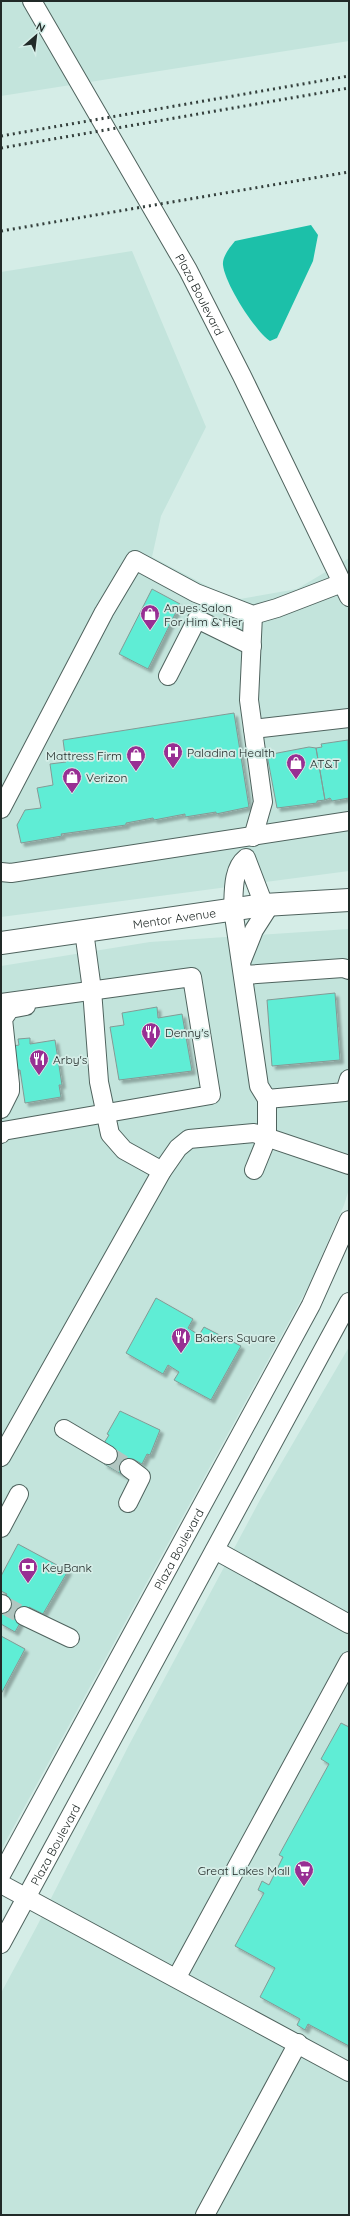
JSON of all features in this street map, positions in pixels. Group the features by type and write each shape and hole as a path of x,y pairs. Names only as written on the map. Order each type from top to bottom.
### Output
{"main road":[{"name":"Mentor Avenue","path":"1,943 267,905 349,900"}],"street":[{"name":"Plaza Boulevard","path":"32,1 188,270 242,376 345,590"},
{"path":"4,802 111,600 135,560 196,593 253,615 345,590"},
{"path":"253,615 249,700 263,802 253,836"},
{"path":"168,676 197,619 252,646"},
{"path":"253,729 349,718"},
{"path":"1,778 3,777 4,802"},
{"path":"1,872 11,873 349,821"},
{"path":"243,967 254,930 267,905 246,858 242,862 239,869 235,885 233,910 243,967 259,1086 267,1099 266,1138 254,1170"},
{"path":"84,931 92,990 99,1082 104,1112 110,1134 124,1150 162,1172"},
{"path":"243,967 342,968 349,970"},
{"path":"1,1003 192,977 211,1095 2,1127"},
{"path":"1,1109 8,1097 10,1084 3,1019 10,1009 52,1001 67,993"},
{"path":"267,1099 347,1085"},
{"path":"1,1457 162,1172 178,1148 189,1139 254,1133 349,1166"},
{"name":"Plaza Boulevard","path":"1,1875 311,1305 349,1220"},
{"name":"Plaza Boulevard","path":"1,1944 349,1302"},
{"path":"64,1429 108,1455"},
{"path":"128,1503 141,1477 129,1468"},
{"path":"1,1528 19,1494"},
{"path":"215,1550 349,1624"},
{"path":"24,1616 70,1638"},
{"path":"177,1977 349,1661"},
{"path":"1,1884 177,1977 349,2072"},
{"path":"205,2215 298,2043"}],"shaded area":[{"path":"1,1 349,1 349,41 1,96"},
{"path":"311,225 318,235 313,261 277,338 270,341 249,318 235,295 225,273 223,265 224,259 235,241"},
{"path":"132,251 206,427 161,516 152,557 234,600 297,589 349,558 349,871 1,917 1,272"},
{"path":"349,929 349,1189 344,1205 308,1287 1,1850 1,966 150,942"},
{"path":"349,1347 349,2215 1,2215 1,1993 37,1926 129,1745 261,1498"}],"building":[{"path":"152,589 180,604 148,669 119,654"},
{"path":"234,713 249,807 216,814 216,812 185,817 185,814 154,820 153,818 126,823 126,825 61,834 62,836 21,843 17,825 25,810 41,808 37,788 53,785 50,764 66,762 63,740"},
{"path":"348,740 349,798 332,801 330,798 325,800 316,748 322,747 321,744"},
{"path":"309,747 316,748 325,800 317,801 317,803 277,808 267,755"},
{"path":"335,993 340,1060 272,1066 267,1000"},
{"name":"Denny's","path":"157,1007 158,1018 182,1014 192,1071 119,1080 110,1027 124,1025 122,1013"},
{"path":"30,1038 30,1044 55,1040 62,1085 59,1085 61,1097 25,1103 20,1070 14,1070 13,1046 19,1045 18,1039"},
{"path":"156,1298 193,1319 188,1328 199,1335 204,1327 241,1346 211,1400 174,1380 179,1372 168,1365 163,1374 126,1353"},
{"path":"120,1411 160,1430 150,1455 147,1454 142,1464 133,1459 125,1476 104,1464 112,1447 104,1443 109,1435 107,1434"},
{"path":"18,1544 68,1571 43,1614 29,1607 15,1632 1,1624 1,1605 7,1594 1,1591 1,1576"},
{"path":"1,1636 25,1649 1,1694"},
{"name":"Great Lakes Mall","path":"341,1723 349,1727 349,2046 308,2024 305,2030 297,2025 300,2019 260,1997 275,1968 235,1946 264,1893 258,1890 262,1881 269,1885 283,1857 279,1855 329,1764 321,1759"}],"tunnel":[{"path":"108,1455 129,1468"},
{"path":"2,1604 24,1616"}],"railway":[{"path":"1,136 349,76"},
{"path":"1,148 349,88"},
{"path":"1,231 349,172"}],"place":[{"name":"Anyes Salon For Him & Her","path":"150,631"},
{"name":"Paladina Health","path":"173,769"},
{"name":"Mattress Firm","path":"136,772"},
{"name":"AT&T","path":"296,780"},
{"name":"Verizon","path":"72,794"},
{"name":"Denny's","path":"151,1049"},
{"name":"Arby's","path":"39,1076"},
{"name":"Bakers Square","path":"181,1354"},
{"name":"KeyBank","path":"28,1584"},
{"name":"Great Lakes Mall","path":"304,1887"}]}
